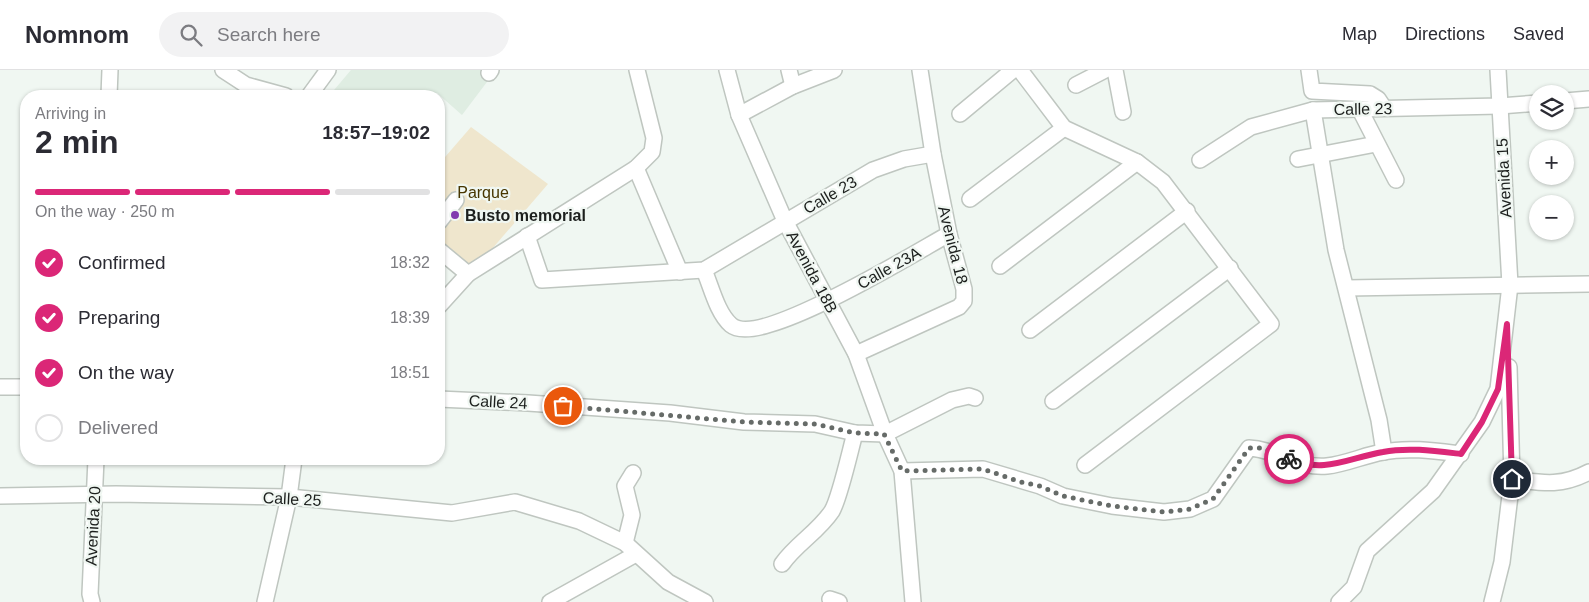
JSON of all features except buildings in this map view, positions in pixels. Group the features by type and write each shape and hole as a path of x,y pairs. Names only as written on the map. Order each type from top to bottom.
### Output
{"street":[{"path":"109,90 110,70"},
{"path":"223,70 246,85 264,90"},
{"path":"313,90 328,70"},
{"path":"445,299 468,274 636,168 652,152 654,138 637,70"},
{"name":"Avenida 18B","path":"727,70 739,115 785,221 856,354 884,434 902,471"},
{"path":"789,70 793,86"},
{"path":"739,115 793,86 834,70"},
{"name":"Avenida 18","path":"856,354 959,307 964,300 964,289 949,234 933,154 920,70"},
{"path":"960,114 1013,70"},
{"path":"1020,70 1064,128 1136,162 1163,182 1187,211 1271,324 1085,465"},
{"path":"1076,85 1105,70"},
{"path":"1115,70 1124,112"},
{"path":"1309,70 1312,92 1370,94 1384,108"},
{"name":"Avenida 15","path":"1498,70 1510,285 1507,324"},
{"path":"1574,100 1589,99"},
{"name":"Calle 23","path":"1200,160 1251,127 1313,110 1529,104"},
{"path":"1313,110 1336,250 1347,288 1361,356 1379,420 1384,452"},
{"path":"1360,110 1396,180"},
{"path":"970,199 1064,128"},
{"path":"1298,159 1376,144"},
{"name":"Calle 23","path":"680,272 704,270 873,170 904,159 933,154"},
{"path":"1000,266 1136,162"},
{"path":"528,236 542,280 680,272 636,168"},
{"path":"445,214 456,200"},
{"path":"1030,330 1187,211"},
{"name":"Calle 23A","path":"828,302 949,234"},
{"path":"445,255 468,274"},
{"path":"1053,401 1230,268"},
{"path":"704,270 720,309 730,324 740,329 757,329 828,302"},
{"path":"1347,288 1589,284"},
{"path":"1339,602 1354,586 1367,551 1433,491 1482,422 1498,389 1507,324"},
{"path":"1492,602 1502,562 1512,479 1507,324"},
{"path":"0,387 20,387"},
{"path":"884,434 952,400 969,396 975,398"},
{"name":"Calle 24","path":"445,399 670,414 744,422 815,424 855,433 884,434"},
{"path":"782,564 793,549 810,538 833,510 855,433"},
{"path":"913,602 902,471 983,469 1021,482 1040,486 1063,496 1112,506 1164,512 1190,509 1213,499 1249,448 1262,448 1310,466 1327,466 1384,452 1461,454"},
{"name":"Avenida 20","path":"89,599 96,465"},
{"path":"265,602 289,497 293,465"},
{"path":"1512,479 1551,484 1576,479 1589,472"},
{"path":"625,543 631,526 632,515 625,486 633,473"},
{"name":"Calle 25","path":"0,496 94,494 289,497 452,513 515,502 579,521 625,543 668,582 705,602"},
{"path":"550,602 636,554"}],"shaded area":[{"path":"351,70 496,70 462,115 445,100 445,90 334,90"}],"green space":[{"name":"Parque","path":"471,127 548,184 467,278 445,259 445,157"}],"way so far":[{"path":"563,406 744,422 815,424 855,433 884,434 902,471 983,469 1021,482 1040,486 1063,496 1112,506 1164,512 1190,509 1213,499 1249,448 1262,448 1289,459"}],"place":[{"name":"Busto memorial","path":"455,215"}],"route":[{"path":"1289,459 1310,466 1327,466 1384,452 1438,451 1461,454 1482,422 1498,389 1507,324 1512,479"}]}
